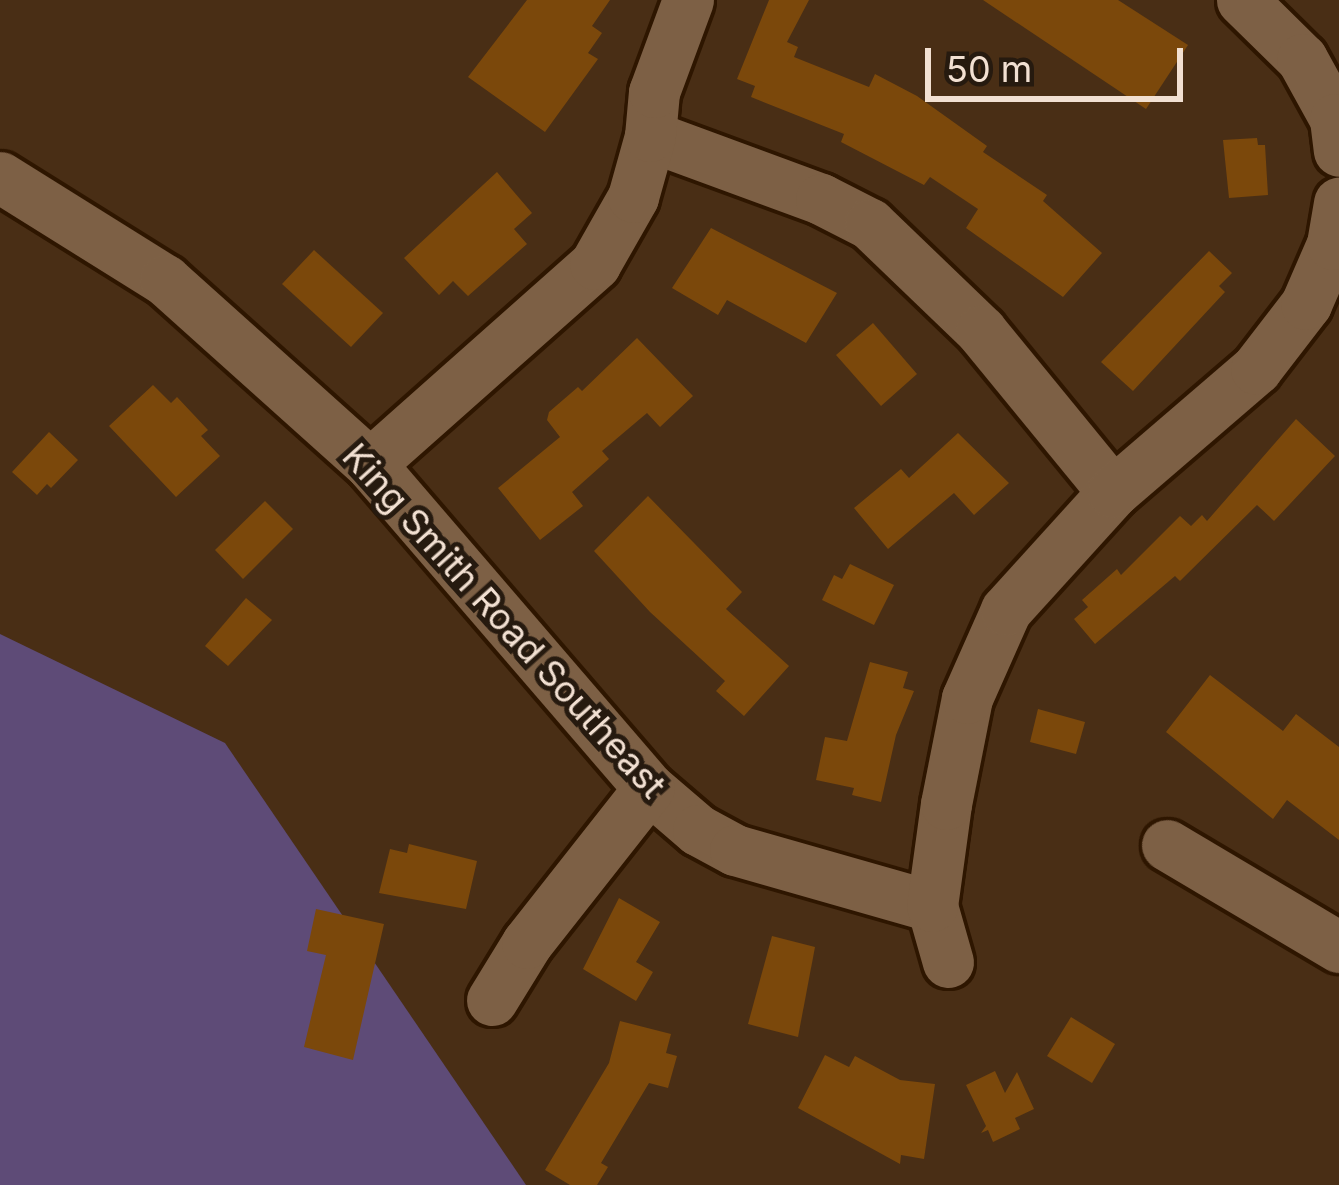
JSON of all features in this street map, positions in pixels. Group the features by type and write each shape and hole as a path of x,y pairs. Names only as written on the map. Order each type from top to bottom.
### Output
{"street":[{"path":"370,464 596,264 633,197 650,136 654,92 688,0"},
{"path":"1242,0 1302,59 1335,119 1339,151"},
{"path":"650,136 821,199 870,224 981,331 1113,492"},
{"name":"King Smith Road Southeast","path":"0,176 165,280 370,464 649,788 698,830 735,850 932,906"},
{"path":"948,962 932,906 967,698 1006,610 1113,492 1256,369 1306,304 1332,244 1339,203"},
{"path":"492,1000 527,943 649,788"},
{"path":"1167,845 1339,947"}],"shaded area":[{"path":"0,634 225,743 526,1185 0,1185"}],"building":[{"path":"527,0 610,0 592,26 602,33 588,53 598,59 545,132 468,77"},
{"path":"769,0 809,0 787,42 798,47 794,57 869,87 875,74 917,96 987,146 983,152 1047,195 1043,201 1102,253 1063,297 966,228 978,209 930,177 924,185 841,142 844,134 751,97 755,86 737,79"},
{"path":"983,0 1118,0 1188,45 1146,109"},
{"path":"1257,138 1258,145 1265,145 1268,195 1229,198 1223,140"},
{"path":"497,172 532,213 514,229 527,244 468,296 453,281 439,295 404,258"},
{"path":"711,228 837,293 806,343 727,300 718,315 672,288"},
{"path":"314,250 383,313 351,347 282,284"},
{"path":"1209,251 1232,273 1219,286 1225,292 1133,391 1101,362"},
{"path":"873,323 917,374 881,406 836,355"},
{"path":"637,338 693,396 660,427 647,413 602,451 609,459 572,492 583,506 540,540 498,488 560,437 547,420 549,412 578,387 582,391"},
{"path":"153,385 171,403 177,397 208,430 201,436 220,456 176,497 109,426"},
{"path":"1296,419 1335,456 1274,521 1257,505 1180,581 1175,576 1095,644 1074,619 1088,607 1082,600 1117,569 1121,575 1180,516 1191,526 1202,515 1207,521"},
{"path":"49,432 78,460 51,488 47,484 37,495 12,472"},
{"path":"958,433 1009,483 974,515 954,493 888,549 854,508 901,469 909,478"},
{"path":"648,496 742,592 726,609 789,666 744,716 716,691 725,681 650,612 594,551"},
{"path":"265,501 293,529 243,579 215,550"},
{"path":"850,564 894,585 874,625 822,600 834,575 842,579"},
{"path":"246,598 272,620 228,666 205,646"},
{"path":"870,662 908,672 903,688 914,691 896,735 881,802 852,795 854,788 816,780 825,737 847,741"},
{"path":"1210,675 1283,731 1296,714 1339,747 1339,840 1287,800 1273,819 1166,732"},
{"path":"1038,709 1085,722 1076,754 1030,742"},
{"path":"409,844 477,861 466,909 379,893 390,849 407,853"},
{"path":"619,898 660,922 636,962 653,972 636,1001 583,969"},
{"path":"316,909 384,924 353,1060 304,1047 326,955 307,951"},
{"path":"772,936 815,947 798,1037 748,1024"},
{"path":"1071,1017 1115,1044 1092,1083 1047,1056"},
{"path":"620,1021 671,1034 666,1053 677,1056 668,1088 649,1083 601,1163 608,1167 597,1185 570,1185 545,1170 609,1063"},
{"path":"825,1055 849,1067 855,1056 900,1080 935,1084 924,1159 901,1155 900,1164 798,1108"},
{"path":"995,1071 1005,1093 1017,1072 1034,1109 1015,1118 1020,1129 993,1142 988,1130 981,1133 986,1126 966,1085"}]}
